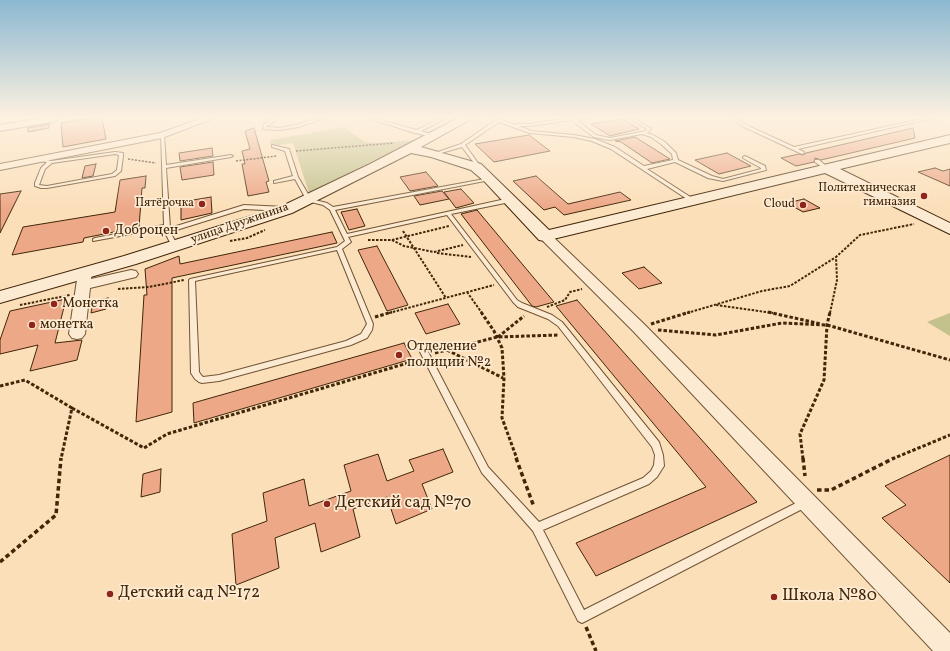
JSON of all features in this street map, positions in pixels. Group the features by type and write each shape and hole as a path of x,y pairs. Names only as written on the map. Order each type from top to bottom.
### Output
{"street":[{"path":"0,167 93,148"},
{"name":"улица Дружинина","path":"0,297 84,279 174,246 286,210 309,200 400,148"},
{"path":"413,148 476,167 490,178 545,236 639,328 802,494 950,651"},
{"path":"545,236 693,201 822,165 901,148"},
{"path":"822,165 950,229"},
{"path":"77,334 84,279 131,274"}],"lane":[{"path":"163,148 167,228 174,246"},
{"path":"286,148 296,177 309,200 325,204 332,209 347,239"},
{"path":"434,154 452,148"},
{"path":"465,148 476,163 476,167"},
{"path":"614,148 693,201"},
{"path":"668,148 674,154 676,161"},
{"path":"793,149 802,154"},
{"path":"39,159 51,162 115,153 121,154 119,171 113,175 47,187 38,186 43,168 51,162"},
{"path":"164,166 231,156"},
{"path":"643,168 676,161 710,177 723,180 764,170 763,167 745,157"},
{"path":"276,182 296,177"},
{"path":"332,209 490,178"},
{"path":"339,248 370,324 364,336 348,343 210,380 202,380 195,373 192,280 339,248 347,239 399,224 510,200"},
{"path":"95,240 167,228 244,207 286,210"},
{"path":"448,213 484,258 515,301 556,320 569,334 656,445 659,455 659,466 654,474 646,481 536,528"},
{"path":"421,346 485,470 536,528 582,617 802,494"}],"path":[{"path":"275,153 365,148"},
{"path":"231,156 237,162 289,153"},
{"path":"121,158 164,166"},
{"path":"639,328 669,317 762,291 790,286 836,257 860,235 932,220"},
{"path":"399,224 446,298"},
{"path":"347,239 392,240 457,224"},
{"path":"392,240 415,248 434,252 484,258"},
{"path":"434,252 472,243"},
{"path":"836,257 837,280 828,325 824,380 800,434 802,494 831,490 905,452 950,435"},
{"path":"368,318 502,283"},
{"path":"497,337 525,315 565,300 570,292 596,286"},
{"path":"467,292 497,337 502,348 504,378 502,418 534,506 536,528"},
{"path":"714,305 768,312 828,325 950,360"},
{"path":"639,328 716,335 782,323 828,325"},
{"path":"0,386 25,380 144,448 167,434 446,350 497,337 569,334"},
{"path":"446,350 504,378"},
{"path":"0,562 56,515 62,452 72,408"},
{"path":"582,617 596,651"}],"shaded area":[{"path":"295,148 398,148 309,193"},
{"path":"950,313 950,336 927,322"}],"building":[{"path":"212,148 213,156 180,161 179,153"},
{"path":"260,148 269,181 266,182 269,192 248,196 242,164 245,164 242,151"},
{"path":"480,148 547,148 550,151 494,162"},
{"path":"630,148 653,148 670,159 652,163"},
{"path":"826,148 871,148 821,160 815,158 814,162 796,166 781,158 799,154 803,155"},
{"path":"727,153 751,166 719,174 695,160"},
{"path":"213,162 214,175 182,180 180,167"},
{"path":"96,164 93,176 82,178 85,166"},
{"path":"935,168 943,171 950,169 950,186 918,172"},
{"path":"426,172 438,186 410,191 400,177"},
{"path":"146,176 145,188 142,188 139,227 84,238 83,242 12,255 23,227 115,212 120,180"},
{"path":"536,176 568,204 620,192 631,200 564,215 555,207 544,210 513,181"},
{"path":"461,189 474,203 456,208 444,192"},
{"path":"21,191 0,233 0,194"},
{"path":"442,191 449,199 420,205 414,196"},
{"path":"211,197 212,213 181,220 181,202"},
{"name":"Cloud","path":"804,199 820,208 803,212 787,203"},
{"path":"357,209 365,226 349,230 341,212"},
{"path":"477,210 554,302 536,307 532,306 461,214"},
{"path":"332,232 337,243 172,278 172,412 136,422 144,295 147,295 145,269 179,256 180,264"},
{"path":"377,246 408,305 387,311 358,250"},
{"path":"644,267 662,283 639,289 622,273"},
{"path":"108,298 106,309 91,313 93,301"},
{"name":"монетка","path":"66,299 55,343 82,340 77,360 30,371 38,345 0,354 0,340 10,311"},
{"path":"577,300 757,502 596,576 576,543 706,487 556,306"},
{"path":"448,304 460,324 426,334 415,313"},
{"path":"404,343 412,359 194,423 193,403"},
{"path":"443,449 453,472 422,484 432,509 396,524 387,497 353,509 360,537 321,552 315,523 275,538 279,568 236,585 232,534 267,521 263,493 304,479 309,506 351,491 344,465 378,454 387,481 414,471 409,460"},
{"path":"950,455 950,583 882,518 906,505 885,486"},
{"path":"161,469 160,492 141,497 143,474"}],"place":[{"name":"Политехническая гимназия","path":"924,196"},
{"name":"Пятёрочка","path":"202,204"},
{"name":"Cloud","path":"803,205"},
{"name":"Доброцен","path":"106,231"},
{"name":"Монетка","path":"54,304"},
{"name":"монетка","path":"32,325"},
{"name":"Отделение полиции №2","path":"399,355"},
{"name":"Детский сад №70","path":"327,504"},
{"name":"Детский сад №172","path":"110,594"},
{"name":"Школа №80","path":"774,597"}]}
